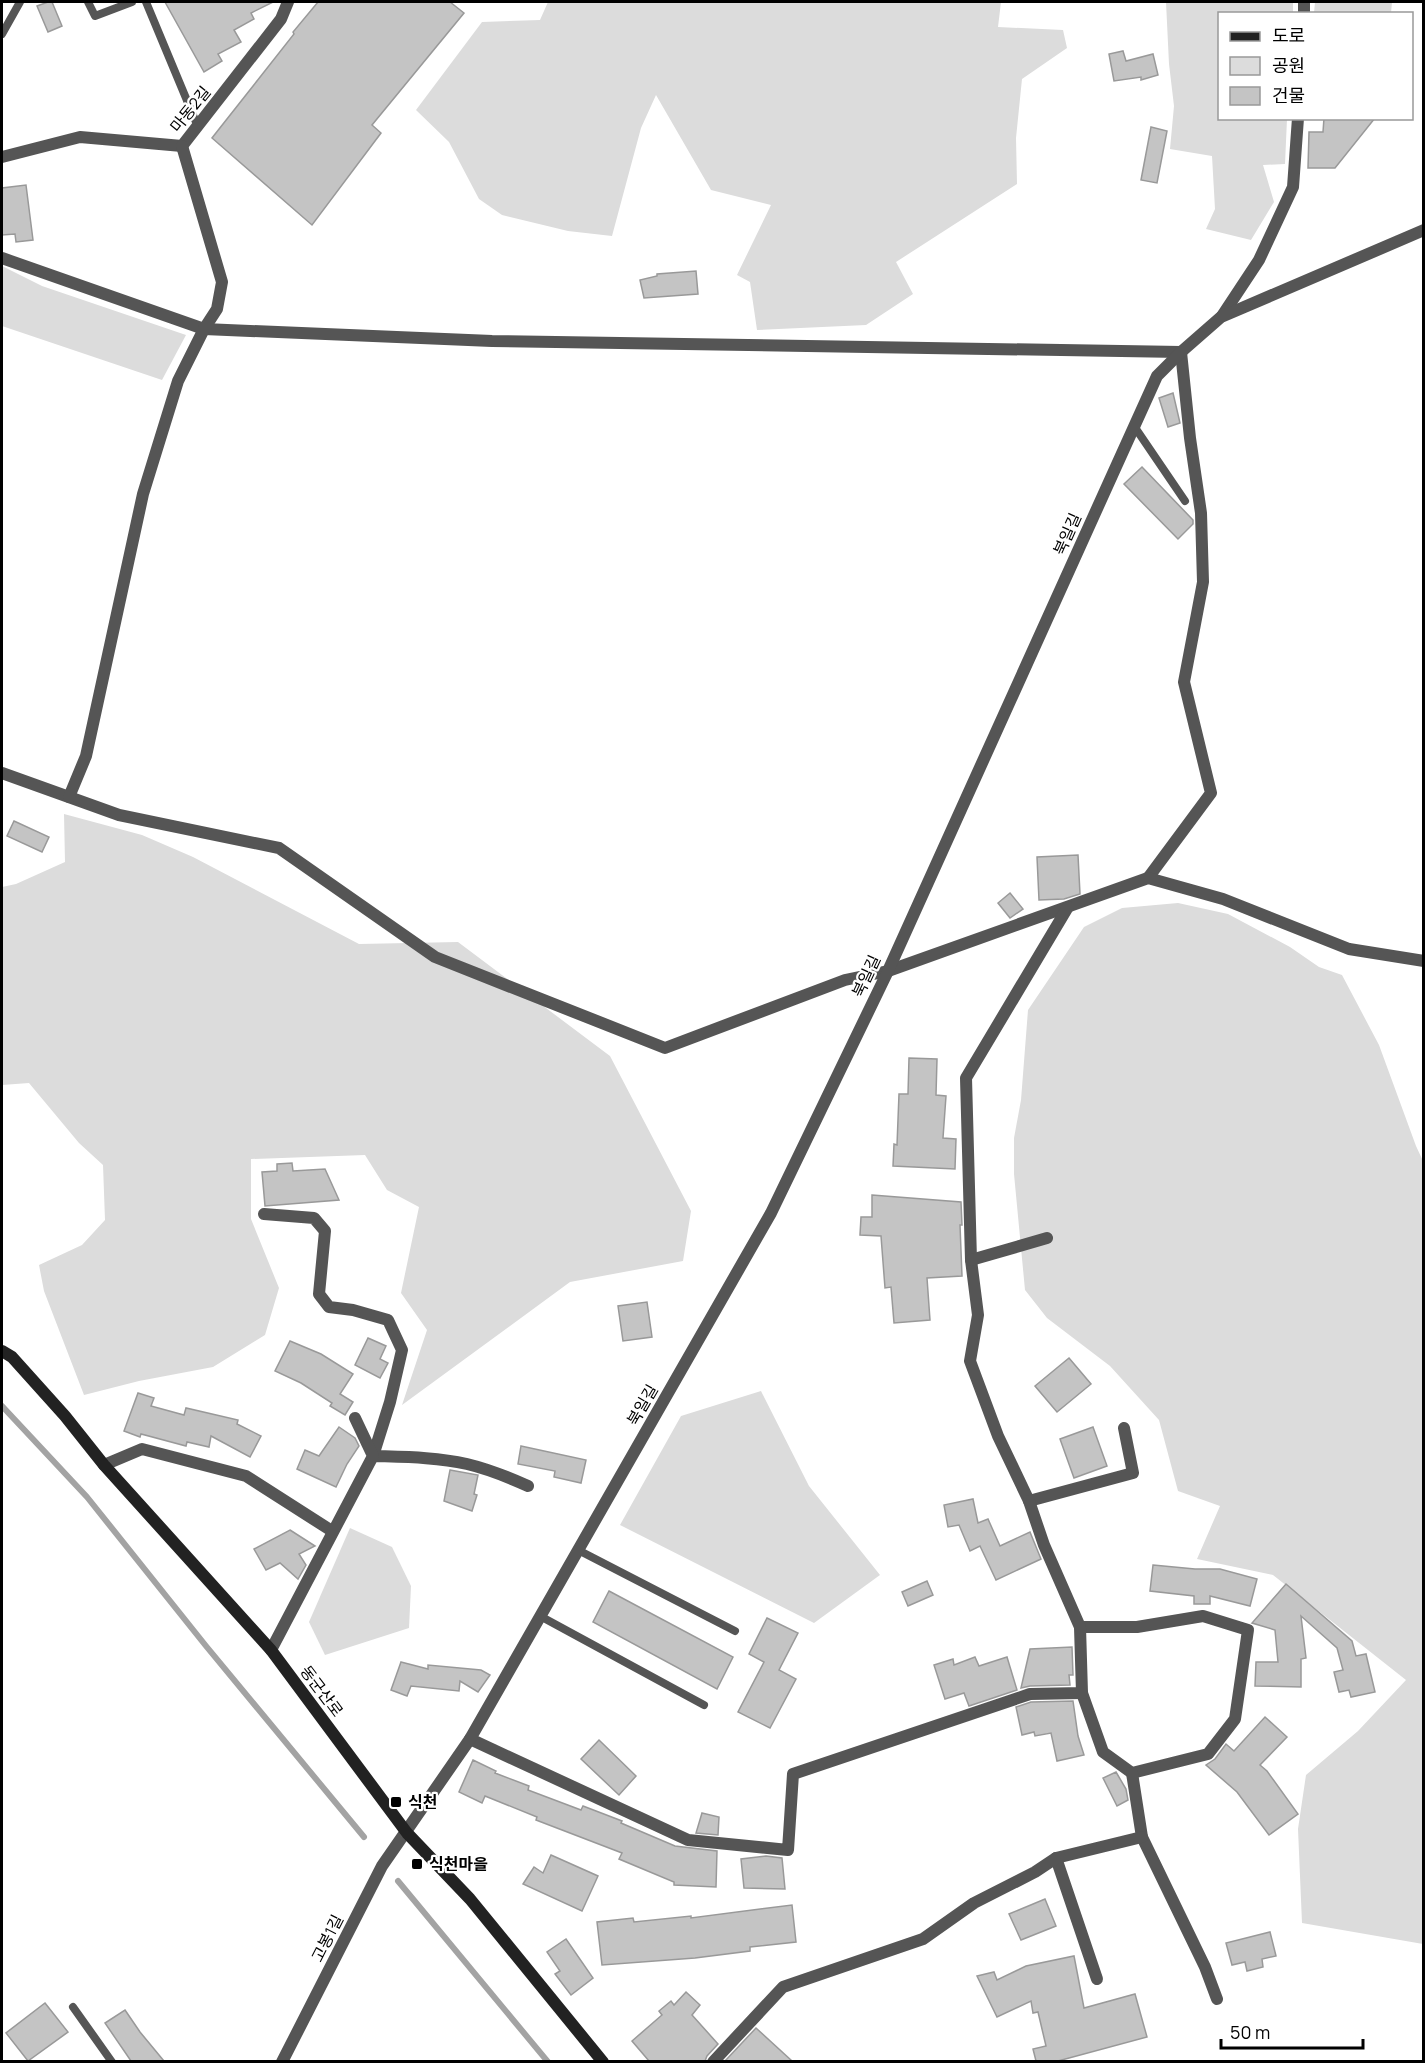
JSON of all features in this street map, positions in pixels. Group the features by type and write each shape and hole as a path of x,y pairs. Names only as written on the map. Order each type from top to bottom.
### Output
{"street":[{"name":"마동2길","path":"2,157 80,137 182,146 281,19 288,2"},
{"path":"1221,317 1259,260 1293,187 1298,120"},
{"path":"69,797 86,756 143,494 178,381 204,329 218,309 222,282 182,146"},
{"name":"북일길","path":"407,1833 470,1739 771,1213 888,971 1157,376 1180,351 1221,317 1424,230"},
{"path":"2,258 204,329 492,341 1180,351 1201,513 1203,582 1185,682 1211,793 1148,878 888,971 845,980 665,1048 435,957 279,848 119,815 2,773"},
{"path":"1148,878 1223,898 1348,950 1424,961"},
{"path":"1068,907 966,1078 971,1260 978,1315 970,1361 998,1436 1029,1501 1044,1545 1080,1627 1082,1693 1103,1752 1132,1773 1142,1837 1205,1967 1217,1999"},
{"path":"264,1214 314,1218 325,1230 319,1294 329,1307 353,1310 388,1320 402,1350 374,1456 332,1531 271,1650"},
{"path":"971,1260 1047,1238"},
{"name":"동군산로","path":"2,1351 12,1357 65,1416 104,1465 271,1650 407,1833 470,1899 603,2061"},
{"path":"355,1418 374,1456"},
{"path":"1029,1501 1133,1473 1124,1428"},
{"path":"104,1465 142,1449 246,1476 332,1531"},
{"path":"374,1456 421,1458 466,1464 505,1475 528,1486"},
{"path":"1080,1627 1137,1628 1203,1616 1248,1630 1235,1719 1208,1754 1132,1773"},
{"path":"470,1739 688,1840 788,1850 793,1774 1030,1694 1082,1693"},
{"name":"고봉1길","path":"282,2061 382,1866 407,1833"},
{"path":"713,2061 783,1987 923,1939 974,1903 1035,1872 1056,1858 1142,1837"},
{"path":"1056,1858 1097,1979"}],"lane":[{"path":"2,34 20,2"},
{"path":"88,2 95,16 132,2"},
{"path":"146,2 198,127"},
{"path":"1134,426 1185,501"},
{"path":"578,1550 735,1631"},
{"path":"540,1616 704,1705"},
{"path":"73,2007 112,2061"}],"green space":[{"path":"548,2 1001,2 998,27 1063,30 1067,48 1022,79 1016,138 1017,184 896,262 913,294 866,325 757,330 750,282 737,275 771,205 711,190 656,95 641,128 612,236 568,231 502,215 479,199 449,142 416,110 482,22 540,20"},
{"path":"1166,2 1293,2 1293,12 1218,12 1218,120 1287,120 1285,164 1263,165 1274,202 1251,240 1206,229 1215,209 1212,156 1170,149 1174,106"},
{"path":"1315,2 1392,2 1391,12 1314,12"},
{"path":"2,266 42,286 186,335 162,380 2,326"},
{"path":"64,814 142,835 193,857 359,944 458,942 610,1056 691,1211 683,1261 570,1282 402,1405 427,1330 401,1293 419,1207 387,1190 365,1155 251,1159 251,1219 279,1288 265,1335 213,1367 139,1381 84,1395 44,1291 39,1265 82,1245 105,1220 103,1165 79,1143 29,1083 2,1085 2,887 16,884 65,862"},
{"path":"1178,903 1228,914 1290,947 1319,967 1342,975 1379,1045 1423,1161 1423,1944 1302,1923 1298,1829 1306,1775 1358,1731 1406,1680 1273,1575 1197,1559 1220,1506 1178,1491 1159,1420 1110,1366 1047,1318 1025,1290 1014,1174 1014,1138 1021,1100 1028,1010 1084,927 1122,908"},
{"path":"761,1391 809,1486 880,1575 814,1623 620,1525 681,1416"},
{"path":"350,1528 392,1547 411,1586 409,1628 325,1655 309,1622"}],"building":[{"path":"52,2 62,26 48,32 37,6"},
{"path":"165,2 273,2 251,13 254,19 234,30 241,42 218,54 222,61 204,72"},
{"path":"318,2 450,2 464,13 372,125 381,133 312,225 212,138"},
{"path":"1123,51 1126,61 1153,54 1158,75 1141,80 1141,77 1114,81 1109,54"},
{"path":"1324,120 1373,120 1335,168 1308,168 1309,132 1323,132"},
{"path":"1151,127 1167,131 1157,183 1141,180"},
{"path":"26,185 33,240 16,242 15,234 2,235 2,188"},
{"path":"696,271 698,294 644,298 640,280 657,276 657,274"},
{"path":"1173,393 1180,423 1168,427 1159,398"},
{"path":"1142,467 1193,520 1193,524 1178,539 1124,484"},
{"path":"14,821 49,837 42,852 7,836"},
{"path":"1078,855 1080,894 1064,899 1039,900 1037,857"},
{"path":"1010,893 1023,909 1010,918 998,903"},
{"path":"909,1058 937,1059 936,1095 946,1096 943,1138 956,1139 955,1169 893,1166 894,1144 897,1145 899,1094 908,1094"},
{"path":"292,1163 293,1171 325,1169 339,1200 265,1206 262,1172 277,1171 277,1164"},
{"path":"872,1195 961,1202 962,1276 927,1278 930,1320 894,1323 891,1287 885,1288 881,1236 860,1235 861,1217 872,1217"},
{"path":"647,1302 652,1337 623,1341 618,1306"},
{"path":"368,1338 386,1346 380,1359 388,1363 380,1378 355,1365"},
{"path":"290,1341 321,1354 353,1374 340,1394 353,1402 345,1415 330,1406 332,1403 301,1383 275,1371"},
{"path":"1069,1358 1091,1384 1057,1412 1035,1386"},
{"path":"138,1393 154,1398 151,1406 184,1415 186,1408 238,1420 237,1424 261,1436 250,1457 211,1436 209,1447 187,1442 186,1446 141,1434 140,1437 124,1431"},
{"path":"339,1427 355,1438 359,1446 336,1487 297,1469 305,1450 319,1456"},
{"path":"1093,1427 1107,1466 1074,1478 1060,1439"},
{"path":"521,1446 586,1460 581,1483 554,1477 555,1471 518,1464"},
{"path":"450,1470 478,1475 474,1494 477,1495 472,1511 444,1501"},
{"path":"973,1499 978,1523 988,1519 1000,1546 1030,1532 1041,1559 996,1580 980,1546 970,1551 959,1525 948,1527 944,1505"},
{"path":"290,1530 315,1546 299,1554 306,1565 298,1579 280,1563 266,1570 254,1549"},
{"path":"1153,1565 1220,1569 1257,1579 1250,1606 1210,1596 1210,1604 1194,1604 1194,1596 1150,1591"},
{"path":"927,1581 933,1595 908,1606 902,1592"},
{"path":"1286,1584 1352,1641 1356,1656 1366,1654 1375,1692 1351,1697 1349,1690 1339,1692 1334,1672 1343,1670 1337,1648 1301,1616 1306,1658 1301,1659 1301,1687 1255,1686 1256,1662 1278,1662 1275,1630 1252,1623"},
{"path":"609,1591 733,1657 717,1689 593,1622"},
{"path":"767,1618 798,1633 779,1670 796,1679 770,1728 738,1712 764,1662 749,1654"},
{"path":"1072,1647 1073,1675 1069,1675 1070,1685 1021,1688 1030,1649"},
{"path":"975,1657 979,1666 1007,1657 1017,1690 969,1706 964,1693 945,1699 934,1665 953,1659 954,1665"},
{"path":"401,1662 428,1669 428,1665 481,1670 490,1675 478,1692 460,1681 459,1691 411,1686 407,1696 391,1690"},
{"path":"1073,1701 1078,1736 1084,1755 1057,1761 1051,1733 1035,1736 1034,1732 1022,1735 1016,1707 1031,1702"},
{"path":"1265,1717 1287,1737 1260,1765 1267,1771 1298,1814 1269,1835 1237,1792 1206,1765 1215,1759 1226,1744 1234,1751"},
{"path":"599,1740 636,1776 619,1795 581,1759"},
{"path":"473,1760 496,1771 495,1773 529,1786 528,1790 581,1810 583,1806 675,1846 717,1851 716,1887 674,1885 674,1882 619,1859 622,1853 536,1820 537,1817 485,1796 482,1803 459,1792"},
{"path":"1116,1772 1126,1789 1128,1800 1117,1806 1103,1778"},
{"path":"702,1813 719,1817 718,1835 696,1833"},
{"path":"551,1855 598,1876 582,1911 523,1884 534,1867 543,1873"},
{"path":"766,1856 782,1858 785,1889 744,1888 741,1859"},
{"path":"1045,1899 1056,1926 1021,1940 1009,1914"},
{"path":"792,1905 796,1942 750,1947 750,1951 695,1958 602,1965 597,1922 633,1918 634,1922 691,1916 691,1918"},
{"path":"1270,1932 1276,1956 1262,1959 1263,1967 1247,1971 1245,1962 1232,1965 1226,1943"},
{"path":"566,1939 593,1978 571,1995 555,1974 560,1971 547,1952"},
{"path":"1074,1956 1084,2008 1135,1994 1147,2037 1058,2061 1036,2061 1033,2049 1046,2046 1038,2012 1033,2013 1031,2001 997,2017 977,1976 994,1972 997,1980 1026,1966"},
{"path":"686,1992 700,2005 692,2015 718,2044 705,2061 649,2061 632,2041 662,2015 659,2011 671,2001 674,2005"},
{"path":"45,2003 68,2032 28,2061 6,2033"},
{"path":"125,2010 164,2061 131,2061 105,2023"},
{"path":"756,2028 792,2061 725,2061"}],"waterway":[{"path":"2,1406 87,1497 206,1646 364,1837"},
{"path":"398,1881 548,2062"}],"place":[{"name":"식천","path":"396,1802"},
{"name":"식천마을","path":"417,1864"}]}
